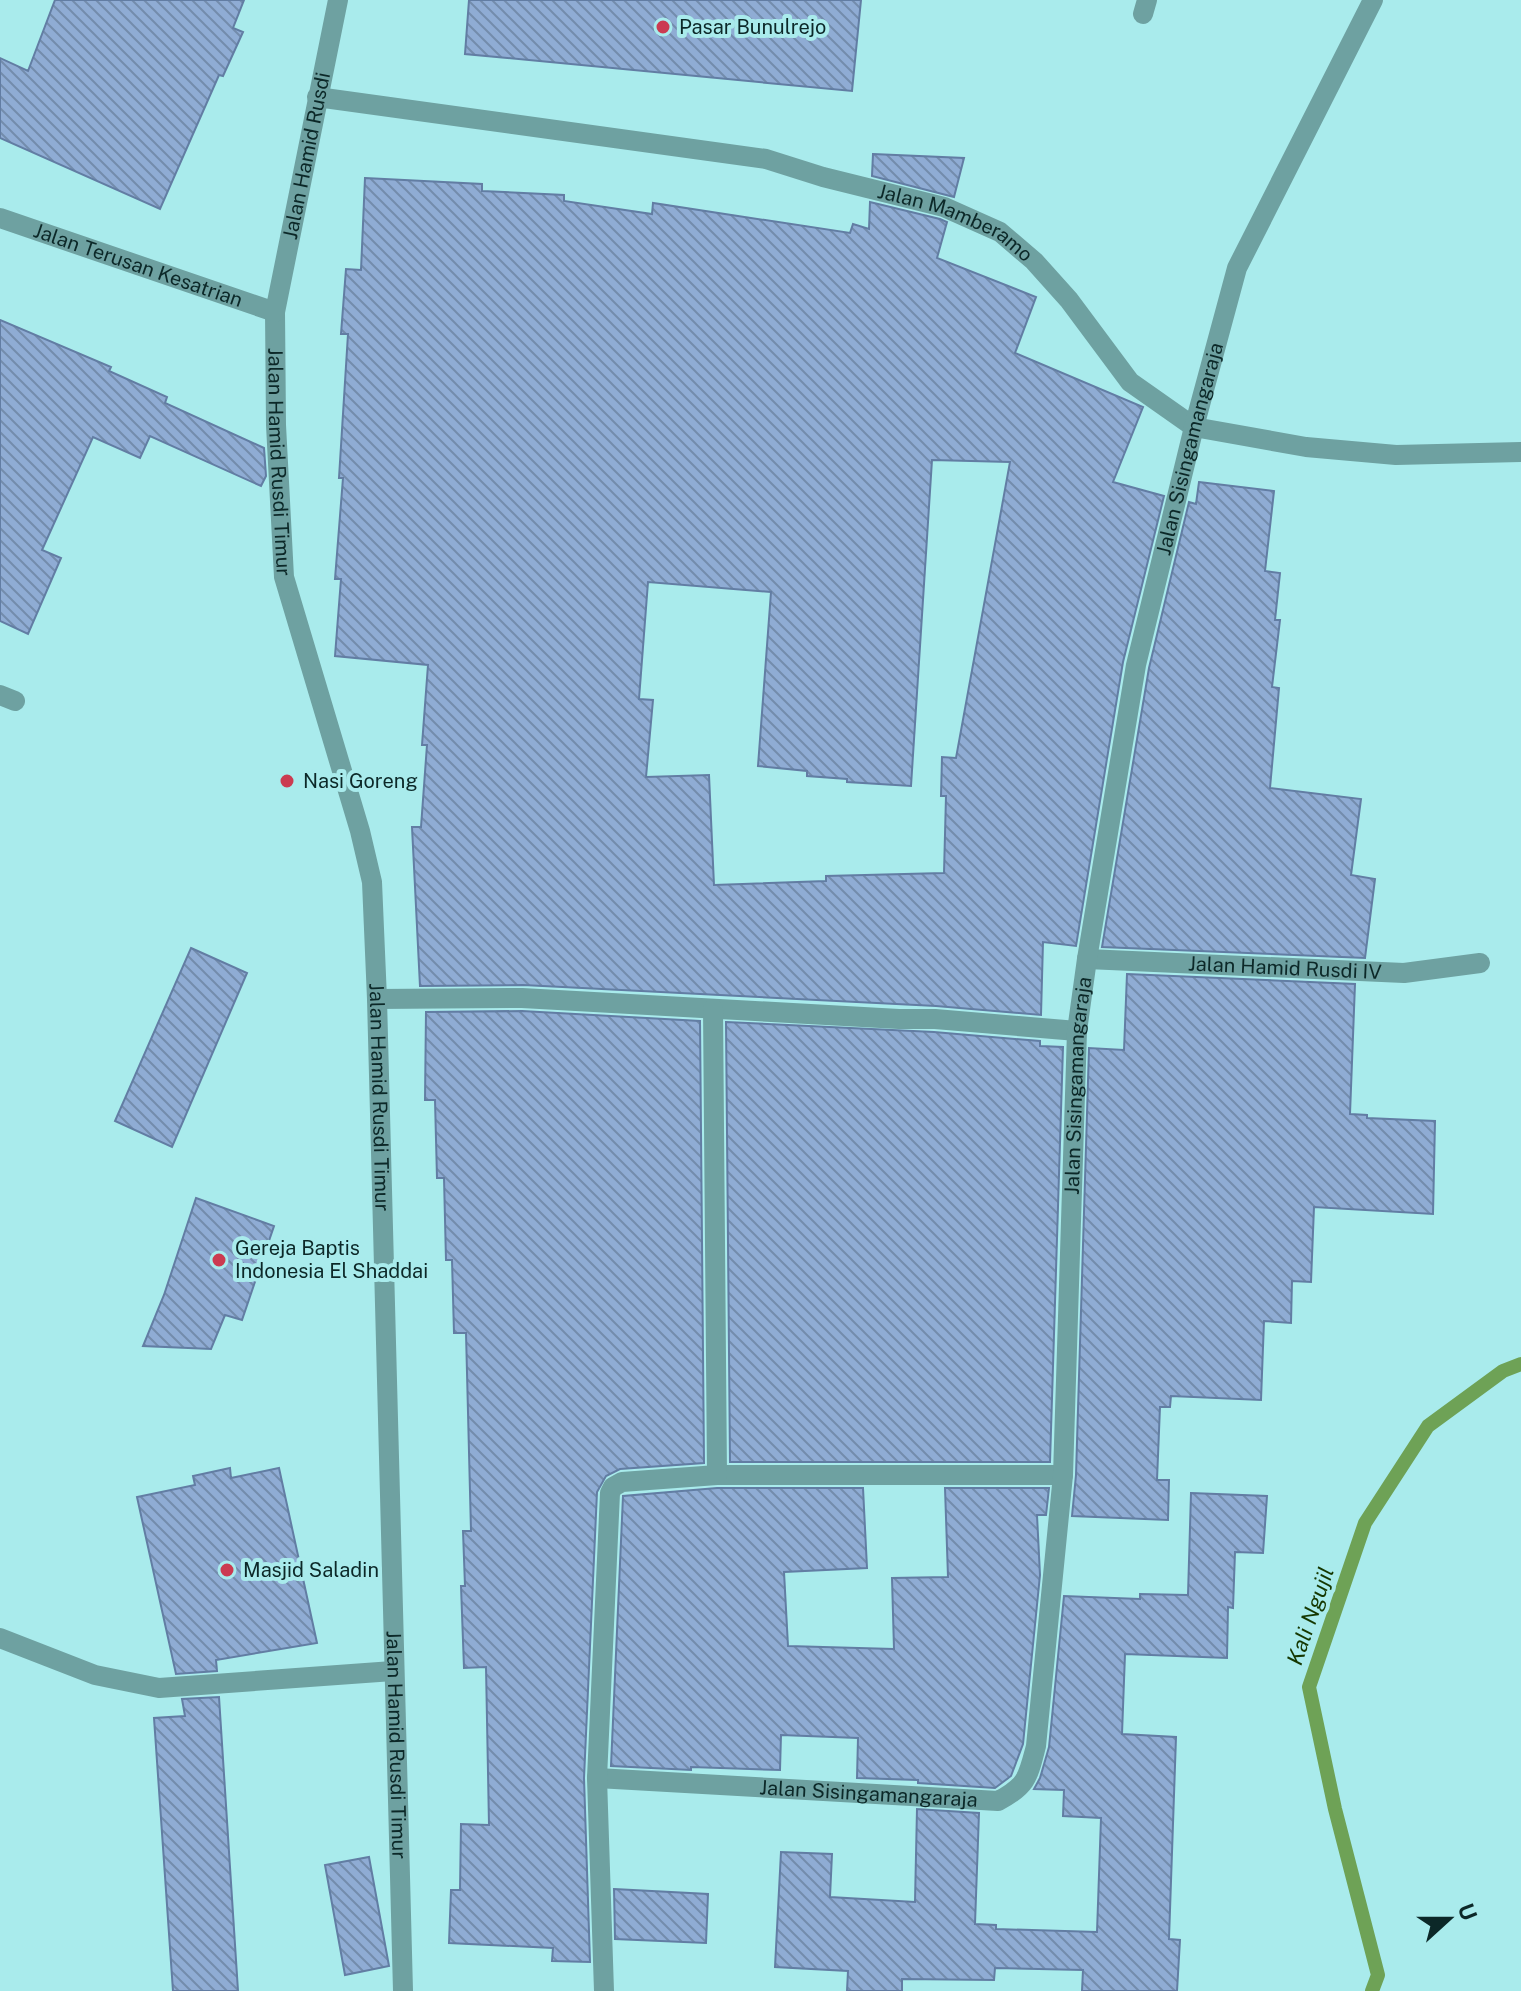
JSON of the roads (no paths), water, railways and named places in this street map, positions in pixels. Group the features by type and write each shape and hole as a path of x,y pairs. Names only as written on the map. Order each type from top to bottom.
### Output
{"street":[{"name":"Jalan Hamid Rusdi","path":"275,312 338,0"},
{"name":"Jalan Sisingamangaraja","path":"597,1778 998,1801 1018,1791 1029,1772 1036,1746 1063,1475 1077,1031 1136,665 1194,427 1237,268 1373,0"},
{"name":"Jalan Mamberamo","path":"317,97 766,159 823,177 944,207 1000,232 1034,261 1069,300 1130,382 1194,427 1306,447 1396,455 1521,452"},
{"name":"Jalan Terusan Kesatrian","path":"0,218 275,312"},
{"name":"Jalan Hamid Rusdi Timur","path":"275,312 276,425 284,577 360,831 372,882 403,1991"},
{"name":"Jalan Hamid Rusdi IV","path":"1087,959 1404,973 1480,963"},
{"path":"377,999 522,998 935,1019 1077,1031"},
{"path":"713,1009 717,1475"},
{"path":"604,1991 597,1778 610,1493 613,1487 622,1482 717,1475 1063,1475"},
{"path":"0,1638 95,1675 159,1688 393,1671"}],"waterway":[{"name":"Kali Ngujil","path":"1372,1991 1378,1975 1335,1809 1309,1687 1365,1523 1428,1426 1503,1371 1521,1364"}],"place":[{"name":"Pasar Bunulrejo","path":"663,27"},
{"name":"Nasi Goreng","path":"287,781"},
{"name":"Gereja Baptis Indonesia El Shaddai","path":"219,1260"},
{"name":"Masjid Saladin","path":"227,1570"}]}
